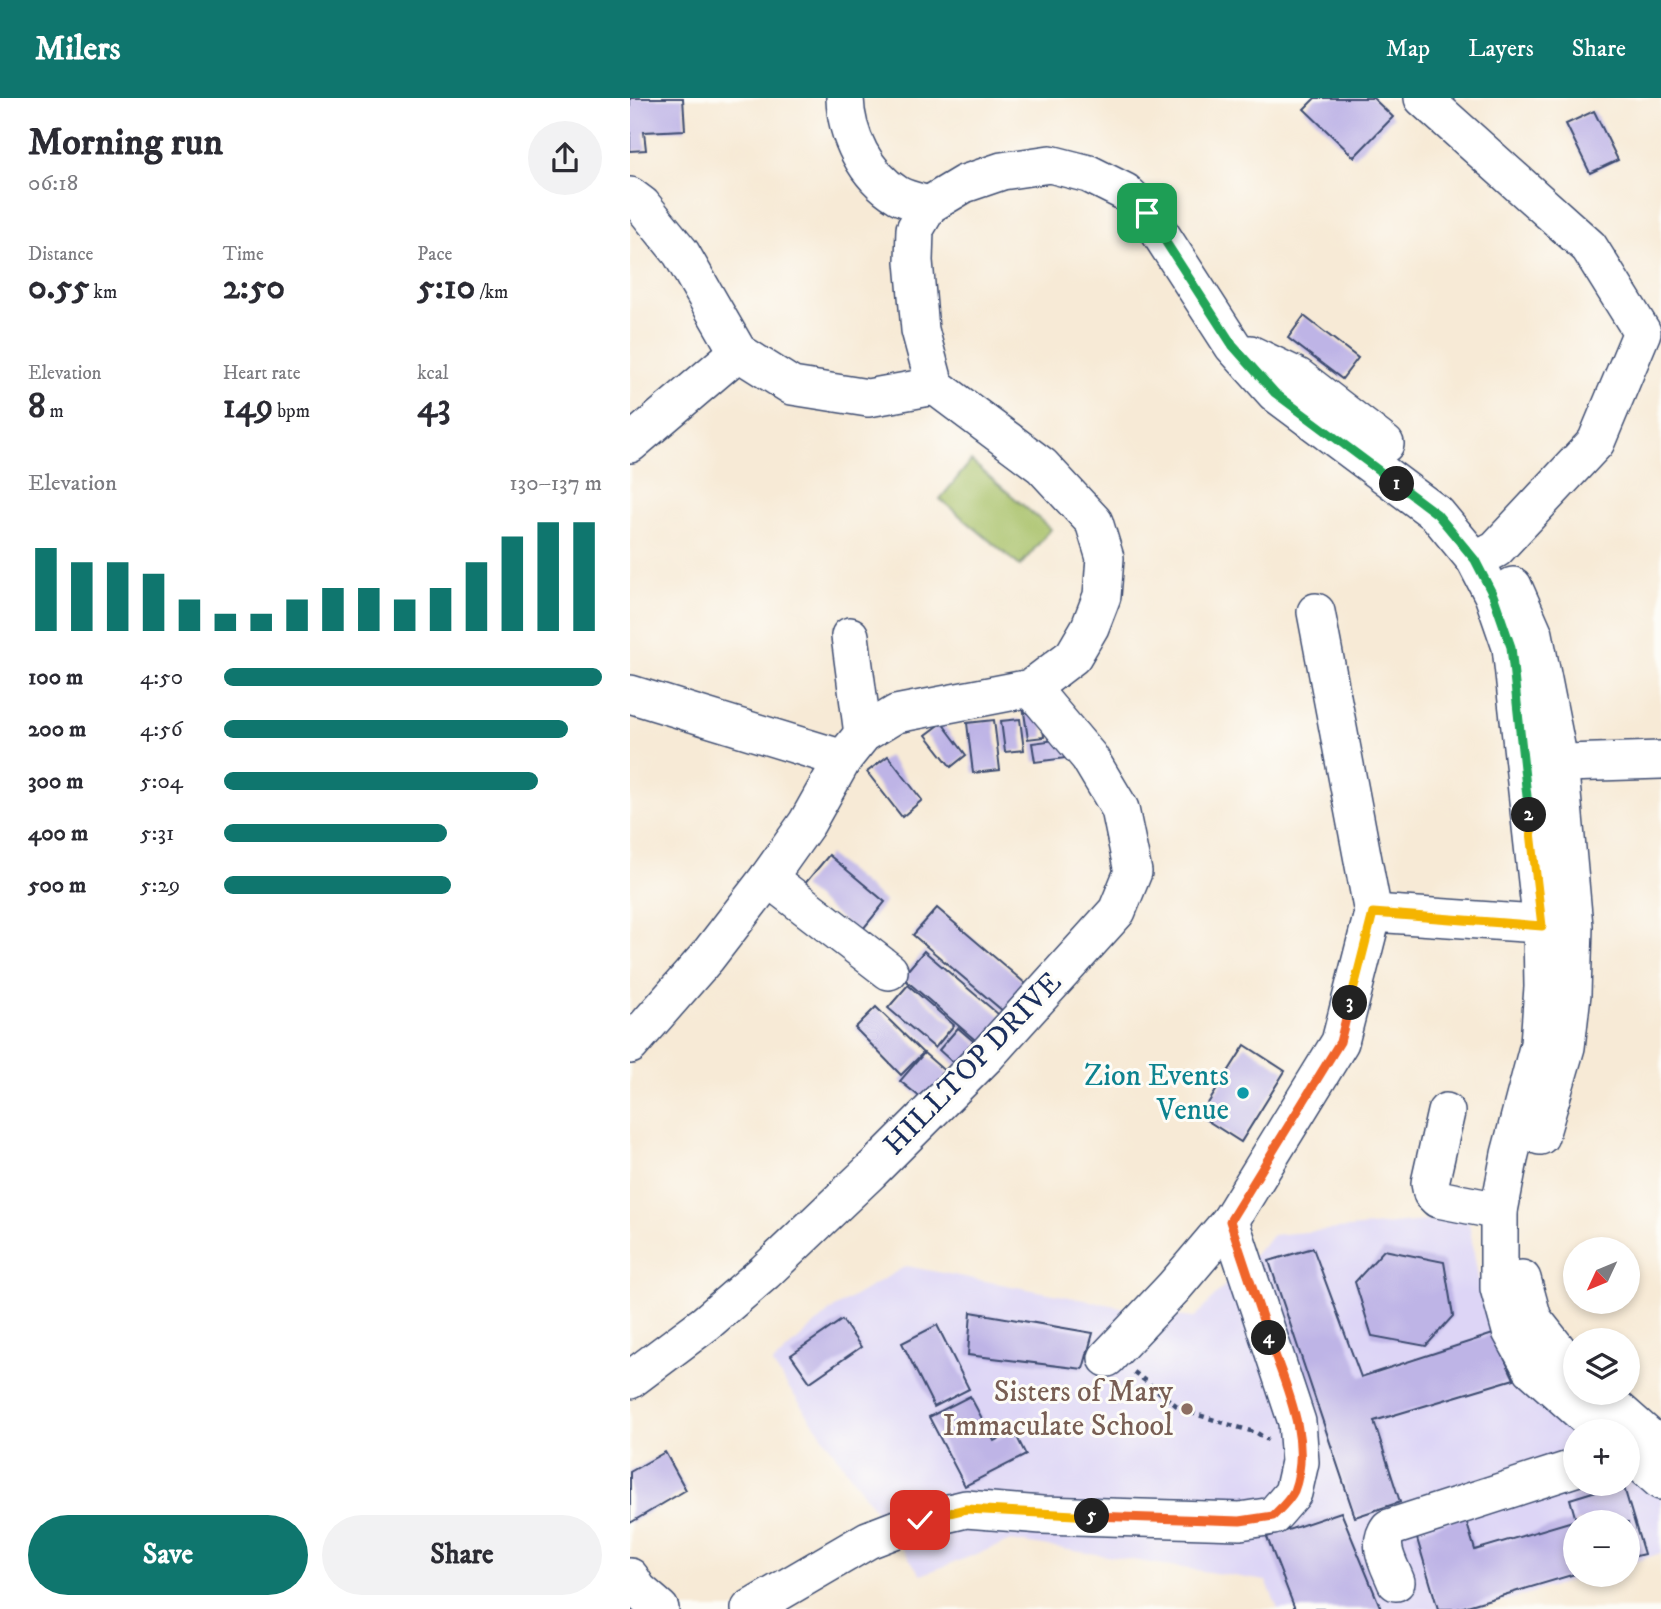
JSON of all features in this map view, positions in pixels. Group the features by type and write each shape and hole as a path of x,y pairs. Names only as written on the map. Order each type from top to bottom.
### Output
{"street":[{"path":"845,98 848,129 861,156 881,182 900,196 929,205"},
{"path":"1423,98 1589,247 1642,332 1597,442 1486,554"},
{"path":"630,1045 707,957 768,878 807,823 853,747 896,714 1031,688 1073,656 1090,627 1102,596 1105,558 1094,522 1042,466 935,386 920,330 914,261 915,229 929,205 964,184 1002,171 1050,164 1089,174 1125,192 1147,213 1233,346 1275,393 1486,554 1534,634 1559,761 1558,926 1543,987 1539,1044 1510,1154 1499,1211 1499,1288 1511,1331 1532,1368 1589,1419"},
{"path":"630,196 642,205 681,253 738,352 792,386 868,398 935,386"},
{"path":"630,444 738,352"},
{"path":"1486,554 1493,595 1511,647 1523,765 1572,994 1566,1047 1533,1164 1522,1218 1520,1273 1532,1319 1563,1357"},
{"path":"1107,1358 1174,1287 1230,1221 1340,1042 1373,913 1317,612"},
{"path":"850,636 853,747"},
{"name":"HILLTOP DRIVE","path":"630,1380 706,1323 765,1272 841,1199 986,1056 1117,911 1133,872 1120,809 1089,757 1031,688"},
{"path":"630,694 853,747"},
{"path":"1523,765 1559,761 1661,760"},
{"path":"768,878 889,971"},
{"path":"1373,913 1558,926"},
{"path":"1446,1112 1430,1183 1433,1193 1438,1199 1499,1211"},
{"path":"750,1609 869,1540 920,1520 966,1509 1042,1515 1240,1521 1273,1516 1293,1493 1300,1462 1297,1422 1230,1221"},
{"path":"1613,1405 1661,1448"},
{"path":"1640,1462 1661,1480"},
{"path":"1396,1582 1382,1547 1384,1534 1390,1528 1563,1472"},
{"path":"630,1577 638,1590 660,1609"}],"path":[{"path":"1107,1358 1131,1370 1182,1410 1257,1433 1300,1462"}],"shaded area":[{"name":"Sisters of Mary Immaculate School","path":"1468,1217 1482,1301 1567,1419 1563,1419 1563,1496 1640,1496 1640,1475 1661,1497 1661,1553 1640,1560 1640,1510 1563,1510 1563,1583 1478,1609 1278,1609 1266,1581 1011,1541 921,1575 772,1364 831,1310 906,1266 1158,1314 1194,1318 1273,1235"}],"green space":[{"path":"971,461 1051,529 1020,566 940,499"}],"building":[{"path":"630,98 683,98 685,130 644,132 646,150 630,151"},
{"path":"1315,98 1373,98 1393,117 1354,157 1304,109"},
{"path":"1594,111 1618,160 1590,173 1566,124"},
{"path":"1304,316 1358,358 1342,379 1288,338"},
{"path":"1040,703 1044,737 1028,739 1023,706"},
{"path":"1020,719 1024,750 1005,752 1001,721"},
{"path":"994,720 1000,770 973,773 967,723"},
{"path":"942,723 966,755 951,767 926,735"},
{"path":"1071,738 1074,757 1035,762 1032,743"},
{"path":"888,756 922,800 902,817 867,772"},
{"path":"829,855 885,902 859,934 802,887"},
{"path":"937,908 1033,990 1010,1017 913,935"},
{"path":"924,951 1004,1019 981,1045 902,977"},
{"path":"908,985 954,1025 935,1048 888,1008"},
{"path":"876,1007 923,1053 901,1075 855,1028"},
{"path":"958,1028 979,1046 960,1069 939,1050"},
{"name":"Zion Events Venue","path":"1245,1045 1285,1071 1241,1142 1200,1116"},
{"path":"924,1053 948,1074 925,1101 900,1081"},
{"path":"1313,1248 1361,1377 1493,1334 1514,1379 1374,1421 1400,1502 1355,1517 1269,1261"},
{"path":"1384,1250 1444,1262 1453,1316 1426,1346 1372,1336 1355,1282"},
{"path":"971,1312 1093,1333 1083,1369 968,1355"},
{"path":"842,1320 861,1347 810,1382 791,1355"},
{"path":"937,1325 969,1389 934,1407 902,1343"},
{"path":"970,1396 994,1441 1014,1431 1026,1455 965,1486 929,1417"},
{"path":"665,1452 686,1490 630,1523 630,1472"},
{"path":"1580,1496 1627,1496 1631,1510 1573,1510 1570,1499"},
{"path":"1341,1512 1381,1609 1295,1609 1267,1537"},
{"path":"1465,1517 1475,1550 1563,1524 1563,1578 1457,1609 1438,1609 1415,1532"}],"place":[{"name":"Zion Events Venue","path":"1243,1093"},
{"name":"Sisters of Mary Immaculate School","path":"1187,1409"}],"route":[{"path":"920,1520 966,1509 1042,1515 1240,1521 1273,1516 1293,1493 1300,1462 1297,1422 1230,1221 1340,1042 1373,913 1542,926 1511,647 1485,578 1475,560 1437,514 1275,393 1233,346 1147,213"}]}
